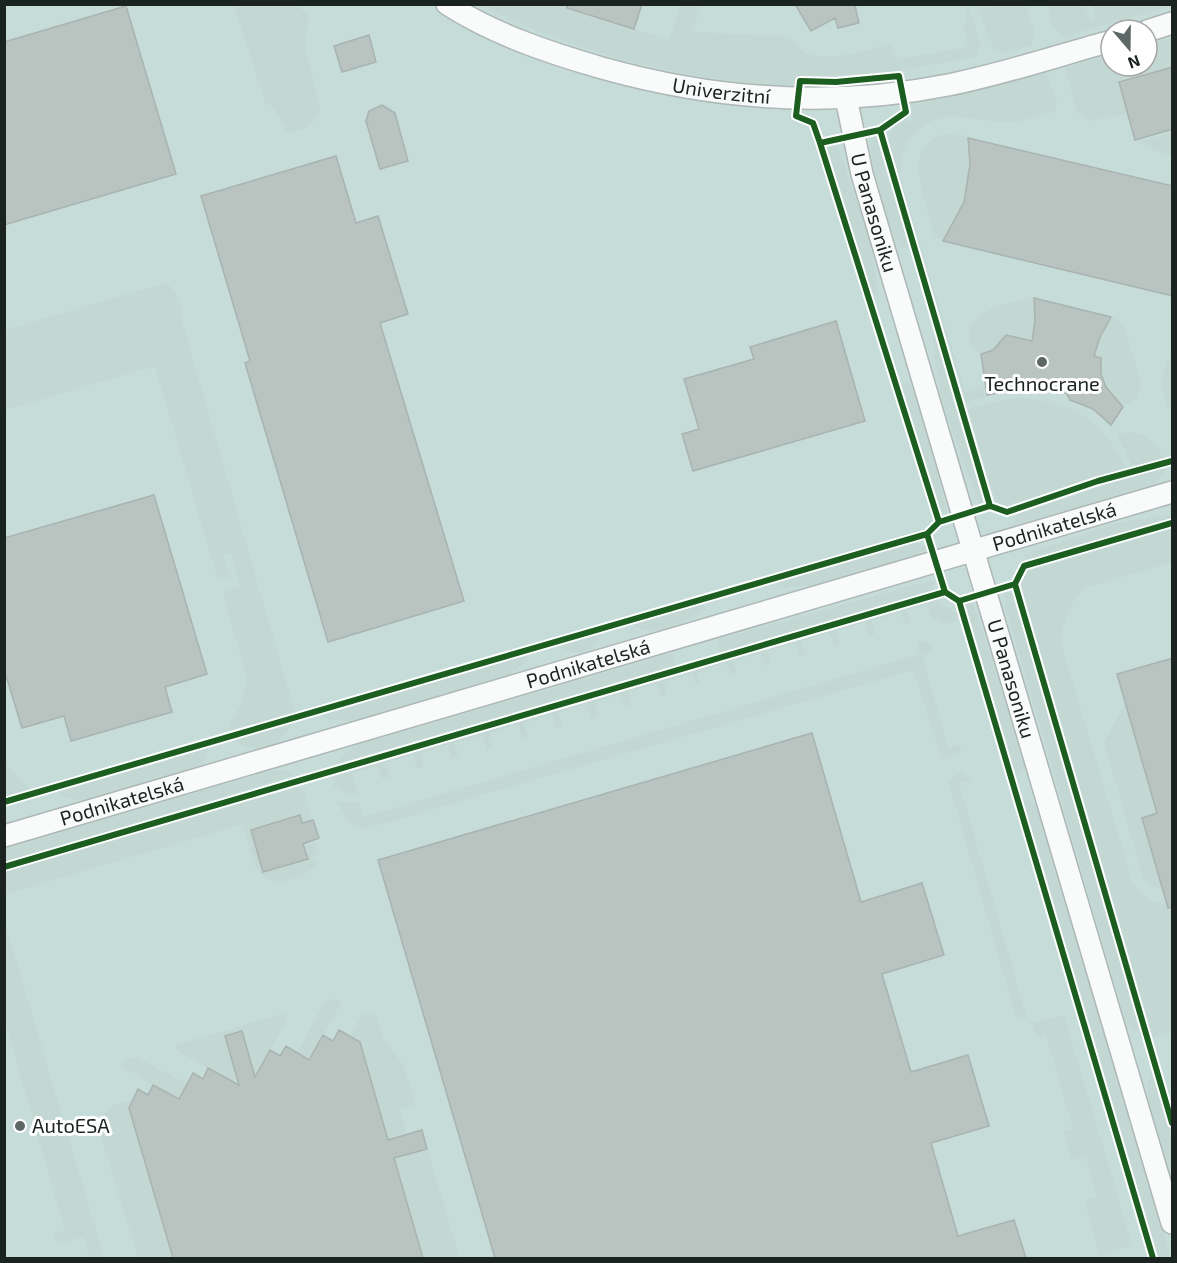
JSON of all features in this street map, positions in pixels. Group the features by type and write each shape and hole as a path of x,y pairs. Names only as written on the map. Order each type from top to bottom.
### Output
{"street":[{"name":"Univerzitní","path":"447,4 554,54 656,83 733,95 798,99 846,98 949,85 1099,44"},
{"name":"U Panasoniku","path":"846,98 862,174 1173,1223"},
{"name":"Podnikatelská","path":"4,836 1173,492"}],"shaded area":[{"path":"5,5 1172,5 1172,1258 5,1258"},
{"path":"234,5 295,5 308,14 306,49 320,108 312,123 301,130 287,132 271,104 266,105"},
{"path":"480,5 568,5 568,8 669,40 681,5 702,5 691,32 791,37 802,51 822,56 846,55 890,43 895,60 968,47 964,27 968,15 965,5 968,5 981,45 976,57 885,73 796,77 795,87 712,78 633,62 557,38"},
{"path":"977,5 982,5 984,8 995,5 1025,5 1034,31 1032,45 1006,53 994,50"},
{"path":"1048,5 1085,5 1090,22 1096,20 1092,5 1172,6 1129,18 1099,18 1099,27 1062,37 1052,26"},
{"path":"1172,37 1172,67 1159,71 1159,41"},
{"path":"1099,58 1099,78 1133,78 1119,82 1127,113 1090,121 1077,112 1065,68"},
{"path":"1047,72 1057,103 1055,110 1051,113 1011,123 950,116 938,119 918,130 905,146 902,156 901,180 965,391 982,387 986,397 966,402 887,142 896,125 912,120 910,104 945,98"},
{"path":"954,132 967,137 968,179 957,217 943,241 935,236 921,189 920,159 925,147 936,138"},
{"path":"1172,132 1172,157 1140,142"},
{"path":"876,136 909,246 901,249 884,210 875,178 871,149 872,137"},
{"path":"837,145 870,240 878,294 872,295 827,148"},
{"path":"166,283 176,294 180,303 181,318 295,713 231,732 230,724 243,702 247,678 223,593 241,587 231,553 223,556 230,577 218,580 155,366 5,410 5,330"},
{"path":"1033,298 1035,321 1032,341 1007,334 993,350 981,354 974,349 969,336 976,319 993,308"},
{"path":"1112,317 1120,321 1125,328 1141,383 1137,397 1123,407 1106,385 1101,358 1094,356 1100,337"},
{"path":"938,336 984,494 984,499 979,504 941,397 932,338"},
{"path":"1172,355 1172,405 1168,407 1162,380 1165,367"},
{"path":"908,382 919,403 948,515 936,509 899,386"},
{"path":"1014,398 1051,403 1083,415 1107,437 1125,470 1002,506 995,500 968,409"},
{"path":"1130,432 1151,440 1163,459 1133,468 1117,434"},
{"path":"1164,467 1163,476 1151,487 1014,525 1016,516 1022,512"},
{"path":"1172,514 1172,519 1038,559 1026,558 1024,555 1113,524"},
{"path":"1172,529 1172,562 1081,589 1081,593 1066,616 1061,644 1132,881 1149,899 1160,903 1172,903 1172,1033 1153,1038 1020,583 1029,571"},
{"path":"913,541 927,548 917,554 819,585 777,588 777,583 782,579"},
{"path":"928,581 936,581 931,591 720,652 717,640"},
{"path":"1004,591 1013,593 1016,600 1143,1036 1130,1027 1125,1020 1006,608"},
{"path":"935,600 959,615 960,619 944,624 931,617 927,604 906,610 910,623 905,625 901,612 871,621 875,634 869,635 865,622 836,631 840,644 834,646 830,633 802,641 805,654 800,655 796,643 768,651 771,664 766,666 761,653 733,661 737,675 731,676 726,663 698,672 701,684 696,686 692,673 664,682 668,695 661,697 657,683 628,692 632,706 626,708 621,694 594,702 598,717 592,719 587,704 559,712 562,726 556,728 552,714 524,723 528,737 522,739 518,724 489,733 493,747 487,749 483,735 455,743 458,756 452,758 448,745 420,753 424,767 417,769 413,755 385,763 389,777 382,779 378,766 351,773 357,793 350,795 334,787 334,775"},
{"path":"972,601 1026,762 1025,768 1015,777 966,610 967,604"},
{"path":"701,603 706,610 669,628 641,629 631,624"},
{"path":"602,632 593,646 583,652 570,652 556,645"},
{"path":"916,640 927,642 935,651 922,655 948,748 961,744 960,752 942,760 913,670 368,828 355,827 347,820 338,802 359,802 364,817 920,654"},
{"path":"673,653 676,665 336,764 346,751 359,744"},
{"path":"528,654 523,665 506,676 352,721 329,720 321,715"},
{"path":"1125,703 1157,813 1142,818 1160,881 1170,891 1151,886 1143,877 1104,743"},
{"path":"292,723 282,738 268,746 251,747 235,740"},
{"path":"209,748 204,762 197,767 84,801 68,798 58,792"},
{"path":"5,757 8,766 30,790 5,798"},
{"path":"284,770 295,775 5,862 5,848 271,771"},
{"path":"962,772 972,779 959,783 1027,1018 1017,1020 948,780"},
{"path":"297,785 304,793 311,818 302,821 300,815 251,830 263,872 308,858 304,846 317,843 317,852 312,859 318,864 296,878 279,881 263,876 254,864 243,824 5,894 5,871"},
{"path":"1022,798 1030,800 1038,809 1171,1258 1157,1258"},
{"path":"5,923 104,1258 90,1258 83,1237 56,1244 53,1234 65,1230 5,1022"},
{"path":"332,999 337,999 341,1003 315,1050 317,1057 292,1063 323,1005"},
{"path":"366,1013 376,1017 383,1038 403,1065 415,1104 399,1109 412,1153 427,1149 460,1258 423,1258 360,1044 345,1046 362,1015"},
{"path":"285,1014 287,1020 262,1065 263,1072 225,1083 223,1076 176,1050 176,1045"},
{"path":"1064,1015 1132,1245 1100,1256 1084,1200 1097,1196 1085,1156 1072,1160 1064,1132 1073,1129 1046,1035 1037,1038 1032,1023"},
{"path":"136,1057 196,1089 196,1092 170,1100 168,1093 121,1066 122,1061"},
{"path":"1152,1068 1172,1139 1172,1183 1150,1108 1148,1079"},
{"path":"132,1100 140,1105 130,1111 173,1258 138,1258 100,1132 101,1119 108,1109"}],"building":[{"path":"567,4 642,4 634,29 567,8"},
{"path":"795,4 858,4 855,6 859,23 838,28 835,18 811,31"},
{"path":"126,6 176,174 4,225 4,42"},
{"path":"369,35 376,62 342,72 334,46"},
{"path":"1173,67 1173,129 1135,140 1119,82 1133,78 1159,78 1159,71"},
{"path":"382,105 395,113 408,161 380,169 366,121 369,111"},
{"path":"968,138 1173,186 1173,296 943,241 964,202 970,164"},
{"path":"336,156 356,223 378,216 408,314 380,323 464,601 328,642 245,363 250,361 201,196"},
{"name":"Technocrane","path":"1034,298 1111,317 1100,337 1094,356 1101,358 1101,374 1106,387 1123,407 1111,425 1093,409 1070,400 1066,393 1052,392 1040,387 1034,391 1019,389 987,395 981,354 993,350 1006,335 1032,341 1035,321"},
{"path":"836,321 865,421 693,471 682,434 699,429 684,379 754,359 750,347"},
{"path":"154,495 207,674 165,687 172,712 71,741 64,716 22,728 4,669 4,538"},
{"path":"1173,658 1173,907 1168,908 1142,818 1157,813 1117,674"},
{"path":"812,733 861,902 922,883 944,955 882,974 911,1072 968,1055 989,1126 931,1143 958,1236 1014,1220 1026,1258 495,1258 378,860"},
{"path":"300,815 302,823 313,820 319,838 303,844 308,859 263,872 251,830"},
{"path":"339,1030 360,1042 388,1140 422,1130 427,1149 394,1158 423,1258 173,1258 129,1108 138,1089 148,1095 153,1085 179,1099 193,1073 203,1079 208,1068 239,1085 225,1036 242,1031 255,1077 270,1050 280,1056 286,1046 309,1060 323,1035 333,1041"}],"cycle path":[{"path":"820,143 880,130 906,112 899,76 836,82 800,81 796,116 813,123 939,522"},
{"path":"880,130 990,506"},
{"path":"4,802 927,534 939,522 990,506 1007,512 1098,481 1172,461"},
{"path":"1172,523 1024,566 1015,584 1172,1123"},
{"path":"927,534 945,592 959,601 1015,584"},
{"path":"4,867 945,592"},
{"path":"959,601 1153,1258"}],"place":[{"name":"Technocrane","path":"1042,362"},
{"name":"AutoESA","path":"20,1126"}]}
